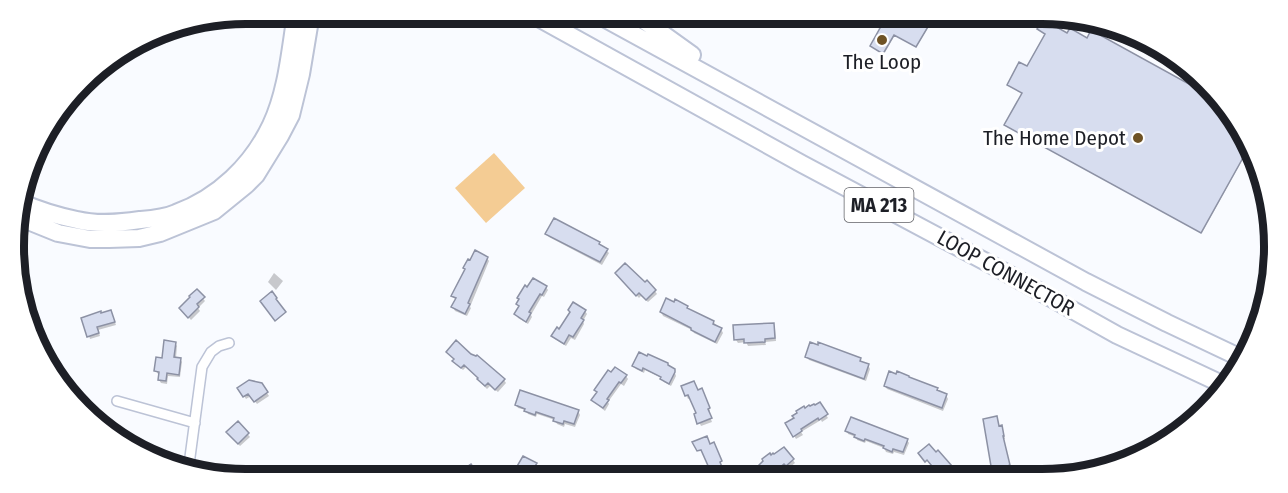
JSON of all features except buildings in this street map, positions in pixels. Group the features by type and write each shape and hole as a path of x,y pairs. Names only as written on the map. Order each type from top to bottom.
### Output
{"highway":[{"path":"28,204 79,221 110,224 177,213 221,189 249,160 270,126 280,102 294,24"},
{"path":"26,220 58,233 90,239 139,238 160,233 214,211 256,175 291,115 309,24"},
{"name":"LOOP CONNECTOR","path":"550,24 802,164 1117,334 1218,382"},
{"name":"LOOP CONNECTOR","path":"615,24 1086,282 1236,355"},
{"path":"649,24 749,96"}],"street":[{"path":"190,461 202,367 211,352 229,343"},
{"path":"117,401 195,423"}],"shaded area":[{"path":"494,153 525,188 486,223 455,188"}],"place":[{"name":"The Loop","path":"882,40"},
{"name":"The Home Depot","path":"1138,138"}]}
